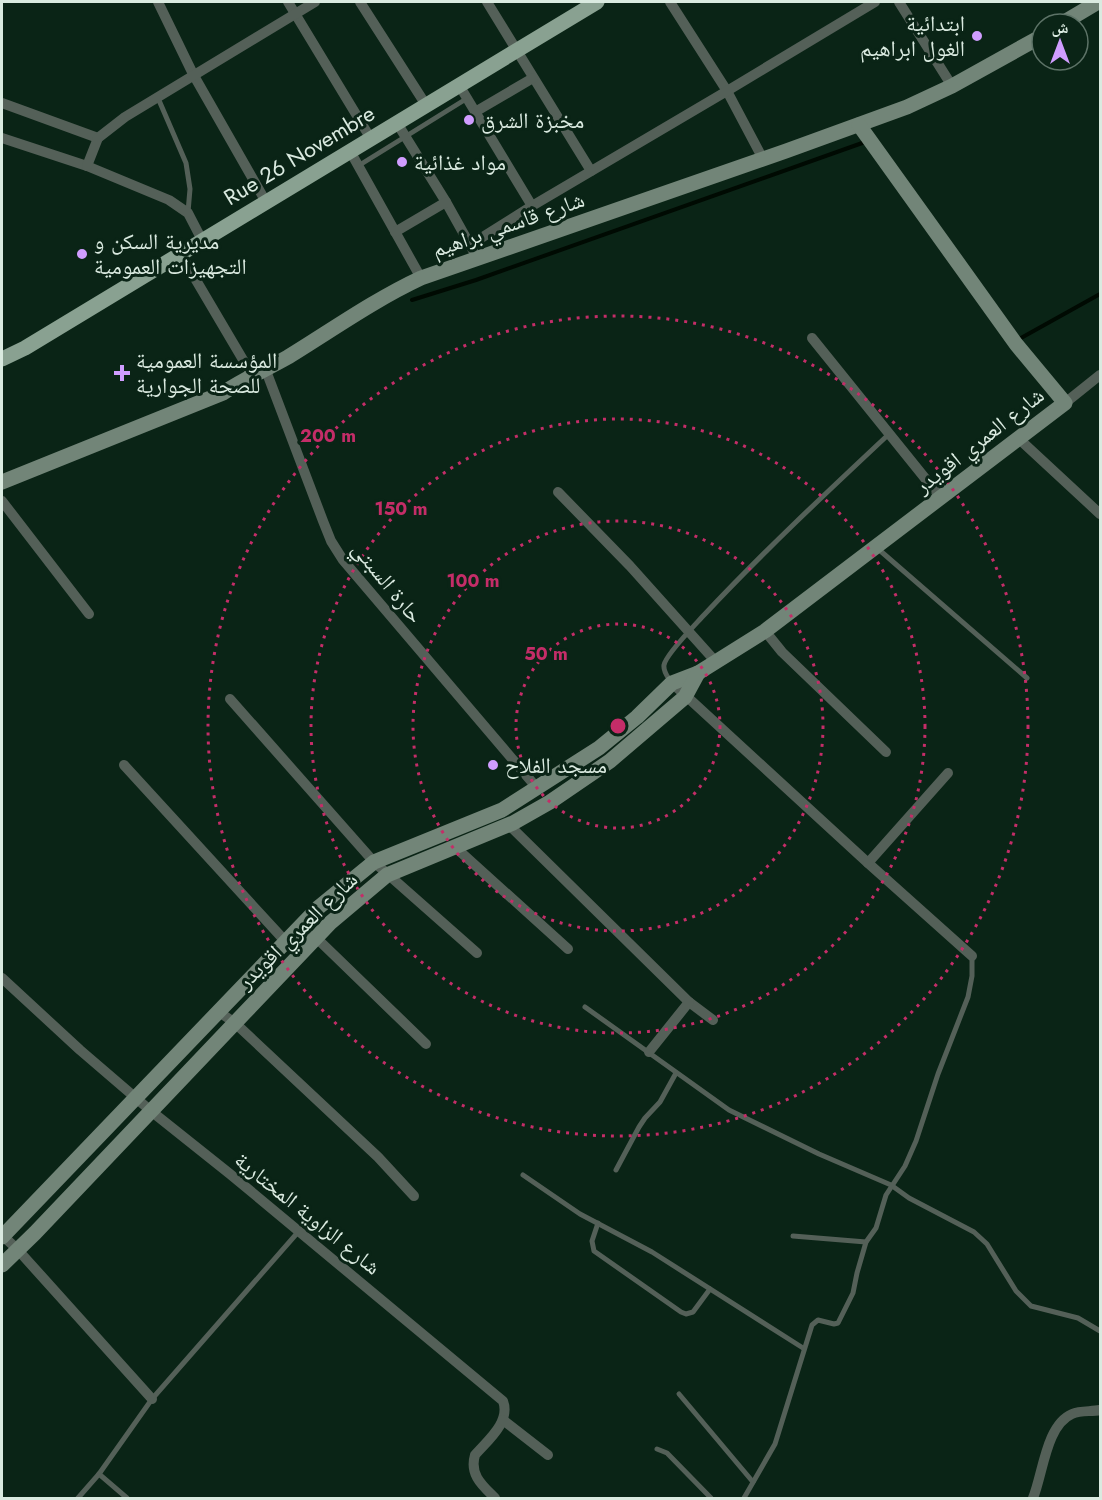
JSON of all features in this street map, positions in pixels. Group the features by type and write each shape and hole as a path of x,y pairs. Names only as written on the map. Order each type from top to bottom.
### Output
{"main road":[{"name":"Rue 26 Novembre","path":"2,359 25,348 426,105 463,92 517,51 597,2"},
{"name":"Rue 26 Novembre","path":"2,349 25,348"}],"street":[{"path":"158,2 263,204"},
{"path":"288,2 371,138"},
{"path":"87,166 98,138 125,117 315,2"},
{"path":"360,2 426,105"},
{"path":"487,2 591,171"},
{"path":"670,2 727,92 764,159"},
{"path":"397,123 474,252 532,206 727,92 874,2"},
{"path":"899,2 952,86"},
{"path":"1081,12 1098,2"},
{"name":"شارع قاسمي براهيم","path":"2,482 223,393 394,291 474,252 764,159 907,107 952,86 1030,43"},
{"path":"475,112 533,78"},
{"path":"463,92 532,206"},
{"path":"2,103 98,138"},
{"name":"شارع العمري اقويدر","path":"2,1236 302,924 374,862 502,810 599,748 637,717 672,683 698,673 765,631 1065,403 1016,344 859,125"},
{"path":"2,138 87,166 169,200 188,213 202,240"},
{"path":"350,151 420,278"},
{"path":"395,232 446,202"},
{"name":"حارة السبتي","path":"180,253 258,372 331,541 343,560 537,788"},
{"path":"812,338 941,498"},
{"path":"1065,403 1101,375"},
{"path":"1018,438 1101,514"},
{"path":"558,492 630,566 716,662"},
{"path":"2,501 89,614"},
{"path":"765,631 782,652 886,752"},
{"name":"شارع العمري اقويدر","path":"2,1265 330,923 387,875 508,825 550,802 610,761 685,697 698,673"},
{"path":"672,683 868,864 972,956"},
{"path":"230,699 374,862 477,953"},
{"path":"124,765 286,942"},
{"path":"868,864 948,773"},
{"path":"508,825 689,1002 713,1020"},
{"path":"455,847 568,949"},
{"path":"302,924 426,1044"},
{"name":"شارع الزاوية المختارية","path":"2,978 136,1099 503,1401 505,1405 503,1420"},
{"path":"649,1052 689,1002"},
{"path":"219,1012 235,1023 378,1157 414,1196"},
{"path":"2,1236 18,1250 152,1399"},
{"path":"1033,1498 1051,1438 1059,1425 1075,1413 1101,1410"},
{"path":"495,1498 476,1478 473,1462 475,1455 503,1420 548,1455"}],"lane":[{"path":"358,166 405,137 463,92"},
{"path":"158,98 186,163 190,189 188,213"},
{"path":"672,683 666,675 664,666 689,631 756,560 890,433"},
{"path":"876,547 1027,678"},
{"path":"744,1498 775,1444 808,1331 815,1321 822,1320 834,1324 840,1321 853,1293 856,1273 866,1242 876,1228 891,1185 905,1166 916,1141 938,1074 968,997 972,976 972,956"},
{"path":"585,1006 729,1110 819,1154 891,1185 909,1198 974,1232 987,1244 1016,1291 1031,1306 1078,1318 1101,1331"},
{"path":"616,1170 639,1127 660,1102 676,1073"},
{"path":"523,1175 580,1214 652,1252 803,1348"},
{"path":"598,1223 592,1241 594,1251 681,1312 686,1314 693,1312 710,1289"},
{"path":"78,1498 99,1474 152,1399 299,1231"},
{"path":"793,1236 866,1242"},
{"path":"679,1395 753,1482"},
{"path":"657,1449 667,1453 711,1498"},
{"path":"99,1474 127,1498"}],"waterway":[{"path":"412,300 476,280 865,142"},
{"path":"1021,338 1100,294"}],"place":[{"name":"ابتدائية الغول ابراهيم","path":"977,36"},
{"name":"مخبزة الشرق","path":"469,120"},
{"name":"مواد غذائية","path":"402,162"},
{"name":"مديرية السكن و التجهيزات العمومية","path":"82,254"},
{"name":"المؤسسة العمومية للصحة الجوارية","path":"122,373"},
{"name":"مسجد الفلاح","path":"493,765"}]}
